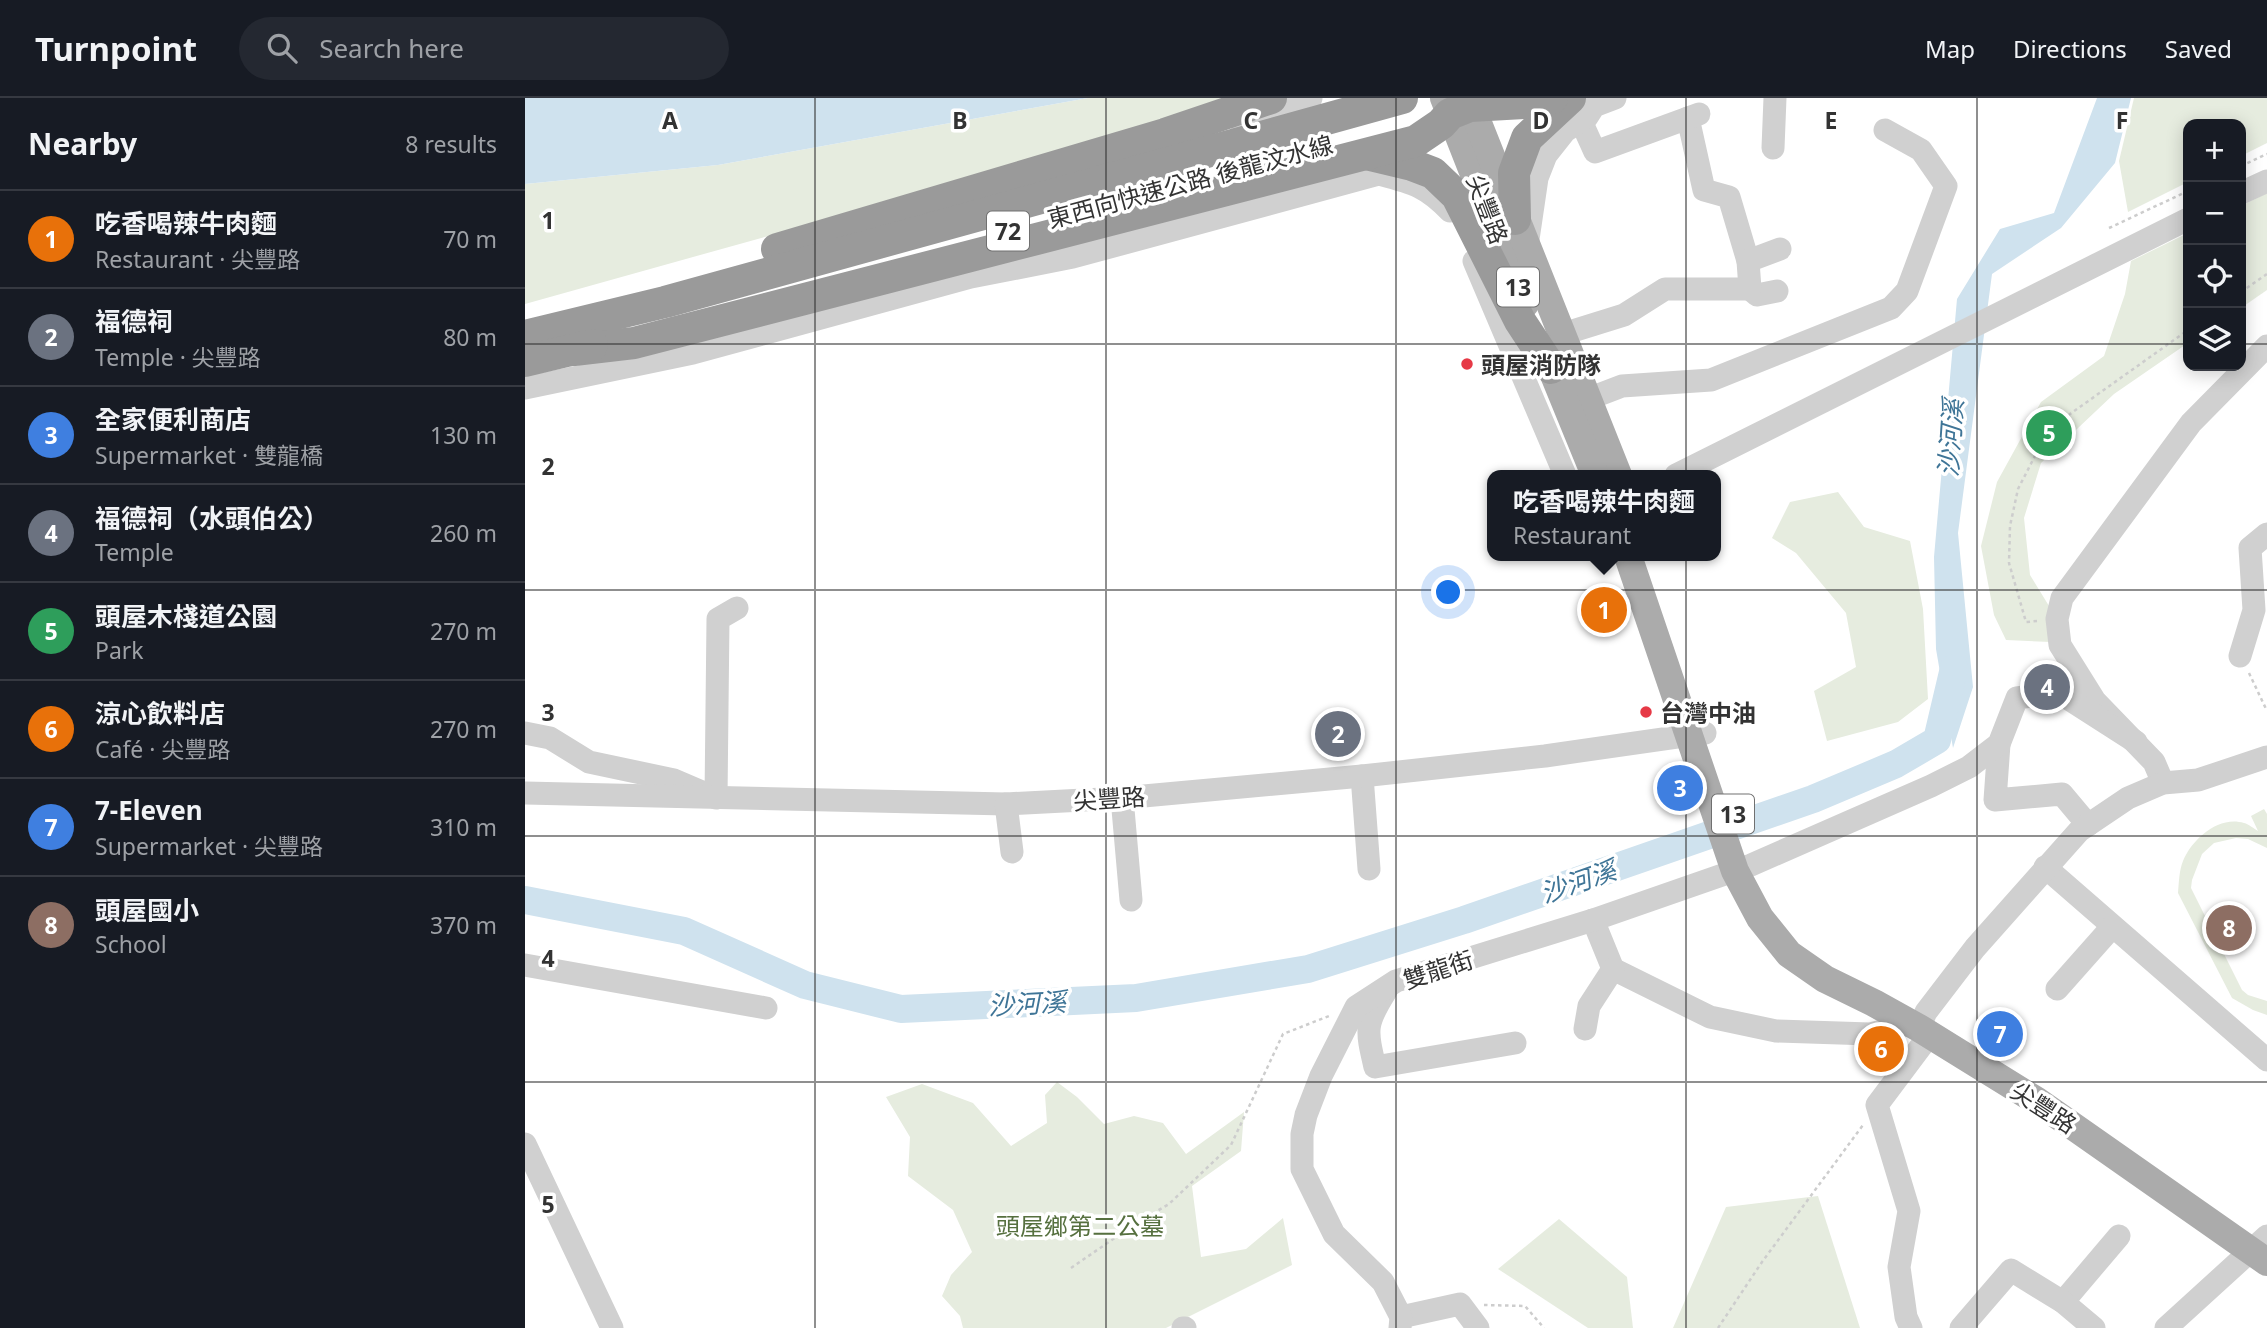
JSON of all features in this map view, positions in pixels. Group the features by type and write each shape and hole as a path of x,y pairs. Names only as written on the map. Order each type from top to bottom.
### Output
{"highway":[{"path":"525,323 1165,134 1271,98"},
{"path":"1165,134 1348,98"},
{"name":"東西向快速公路 後龍汶水線","path":"525,335 665,302 1402,98"},
{"name":"東西向快速公路 後龍汶水線","path":"525,362 1465,103 1524,103 1552,98"},
{"path":"574,350 634,343 1416,141 1465,103"},
{"path":"1521,233 1514,173 1527,138 1590,104"},
{"path":"1365,154 1433,173 1457,196 1520,321 1551,368"}],"main road":[{"name":"尖豐路","path":"1465,103 1563,334 1616,470"},
{"name":"尖豐路","path":"1465,103 1551,368 1593,470"},
{"name":"13","path":"1630,561 1698,734"},
{"name":"13","path":"1647,561 1708,767 1743,868"},
{"name":"尖豐路","path":"1743,868 1774,914 1838,966 1923,1020 2020,1070 2263,1246"}],"street":[{"path":"1180,228 1167,176 1255,125 1311,98"},
{"path":"1773,148 1775,98"},
{"path":"1590,104 1595,152 1694,116 1704,190 1729,197 1748,261 1750,289"},
{"path":"1588,399 1622,386 1711,380 1891,309 1907,291 1946,186 1921,150 1885,130"},
{"path":"525,388 692,353 971,277 1073,257 1380,174 1411,182 1433,193 1451,212 1509,340 1563,470"},
{"path":"2246,191 2267,181"},
{"path":"1686,470 2183,221"},
{"path":"1748,261 1780,249"},
{"path":"1563,334 1624,315 1665,289 1750,289 1757,295 1777,291"},
{"path":"2163,783 2154,762 2095,701 2060,645 2056,620 2062,598 2191,423 2267,346"},
{"path":"2240,656 2254,610 2250,548 2267,534"},
{"path":"525,733 550,738 589,762 674,780 716,798 718,620 737,608"},
{"path":"2088,825 2062,794 1995,800 1999,744 2017,698 2058,692 2136,743"},
{"name":"尖豐路","path":"525,793 1006,804 1122,798 1362,776 1698,734"},
{"name":"雙龍街","path":"1401,1323 1383,1282 1334,1234 1303,1169 1302,1134 1306,1115 1321,1076 1356,1007 1388,989 1396,981 1593,920 1743,868 1969,767 1999,744"},
{"path":"1593,920 1613,969 1710,1017 1776,1031 1870,1034 1923,1020 1975,948 2079,831 2129,798 2163,783 2198,780 2267,757"},
{"path":"1362,776 1369,869"},
{"path":"1122,798 1131,900"},
{"path":"1006,804 1012,852"},
{"path":"2045,867 2267,1060"},
{"path":"2057,989 2112,927"},
{"path":"525,965 766,1008"},
{"path":"1585,1029 1589,1006 1613,969"},
{"path":"1388,989 1374,1010 1367,1034 1375,1067 1515,1043"},
{"path":"1911,1328 1906,1317 1899,1268 1909,1211 1877,1105 1928,1037 1923,1020"},
{"path":"525,1144 612,1328"},
{"path":"2063,1301 2119,1236"},
{"path":"2166,1328 2263,1246"},
{"path":"1961,1328 2011,1270 2063,1301 2094,1328"},
{"path":"1401,1323 1460,1304 1478,1328"}],"path":[{"path":"2246,164 2267,153"},
{"path":"2109,228 2183,193"},
{"path":"2246,289 2267,274"},
{"path":"2026,622 2009,563 2011,526 2018,489 2036,452 2056,424 2183,334"},
{"path":"2240,656 2267,711"},
{"path":"1072,1268 1169,1204 1231,1146 1283,1034 1329,1016 1351,1018"},
{"path":"1718,1328 1762,1262 1877,1105"},
{"path":"1460,1304 1525,1306 1544,1328"}],"green space":[{"path":"1088,98 1242,98 954,184 525,304 525,184 718,165"},
{"path":"2134,98 2267,98 2267,143 2246,154 2246,119 2183,119 2183,184 2128,212 2119,161"},
{"path":"2267,193 2267,290 2246,305 2246,245 2246,204"},
{"path":"2183,235 2183,346 2114,394 2041,463 2024,518 2030,575 2049,606 2051,642 2006,640 1994,615 1981,546 1997,482 2041,402 2104,356 2125,294 2131,261"},
{"path":"1838,492 1864,527 1910,541 1923,609 1928,699 1898,722 1827,741 1814,691 1856,667 1846,613 1796,553 1772,538 1790,502"},
{"path":"2264,809 2267,814 2267,848 2248,839 2236,838 2214,843 2202,854 2191,888 2242,990 2248,995 2267,1001 2267,1015 2232,998 2178,893 2183,861 2200,837 2225,822 2246,824 2258,831 2251,816"},
{"name":"頭屋鄉第二公墓","path":"1057,1082 1077,1097 1104,1124 1134,1116 1163,1123 1186,1154 1244,1112 1241,1151 1192,1186 1201,1257 1246,1249 1283,1218 1292,1265 1166,1328 963,1328 960,1316 942,1296 951,1275 972,1252 953,1210 908,1176 910,1137 886,1097 922,1084 973,1103 1011,1146 1047,1123 1045,1095"},
{"path":"1818,1196 1860,1328 1673,1328 1726,1207"},
{"path":"1559,1219 1627,1277 1633,1328 1588,1328 1498,1269"}],"water":[{"path":"525,98 1088,98 718,165 525,184"},
{"name":"沙河溪","path":"2097,98 2131,98 2115,163 2061,228 1992,274 1958,533 1973,687 1953,748 1936,649 1934,557 1957,299 2000,229 2054,213"}],"waterway":[{"name":"沙河溪","path":"525,900 684,931 805,985 901,1009 1136,998 1308,969 1464,920 1813,799 1896,764 1937,740 1954,668"}],"place":[{"name":"頭屋消防隊","path":"1467,364"},
{"name":"頭屋木棧道公園","path":"2049,433"},
{"name":"吃香喝辣牛肉麵","path":"1604,610"},
{"name":"福德祠（水頭伯公）","path":"2047,687"},
{"name":"台灣中油","path":"1646,712"},
{"name":"福德祠","path":"1338,734"},
{"name":"全家便利商店","path":"1680,788"},
{"name":"頭屋國小","path":"2229,928"},
{"name":"7-Eleven","path":"2000,1034"},
{"name":"涼心飲料店","path":"1881,1049"}]}
